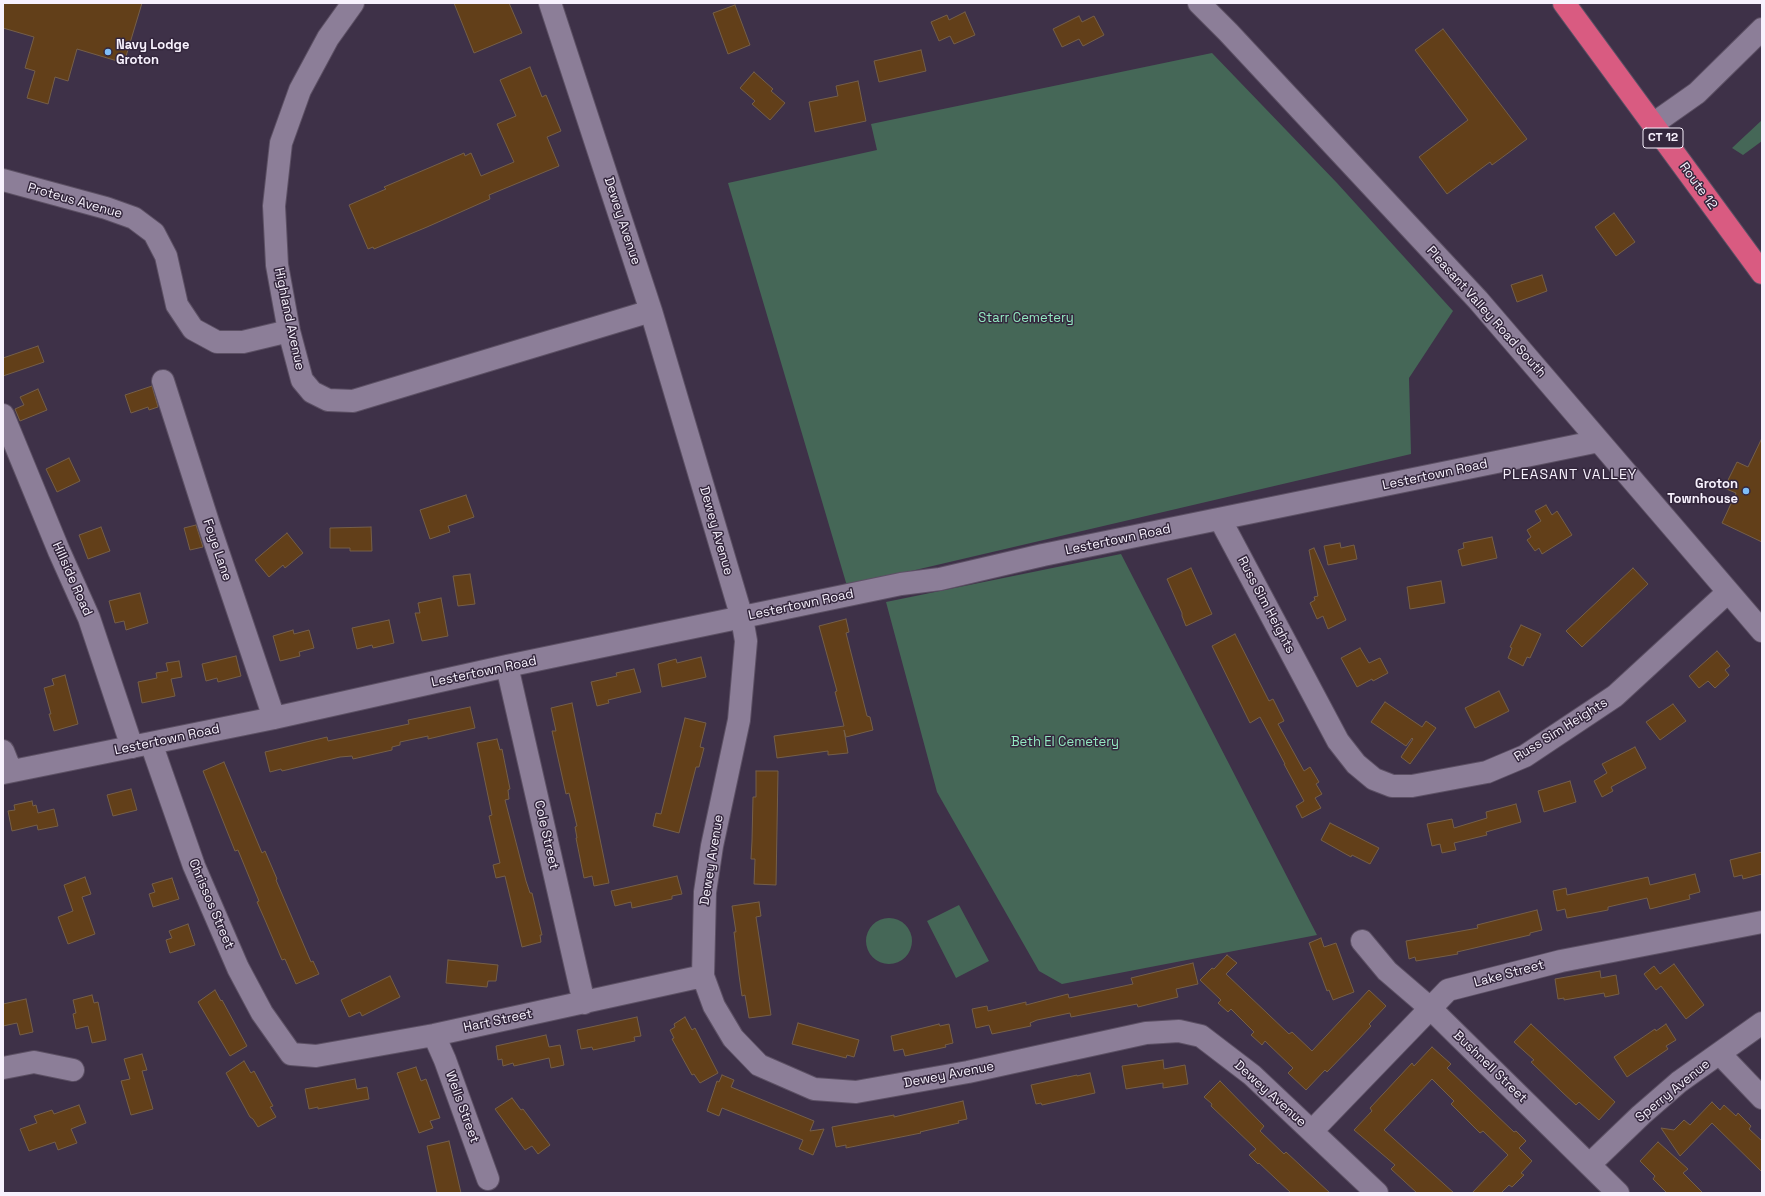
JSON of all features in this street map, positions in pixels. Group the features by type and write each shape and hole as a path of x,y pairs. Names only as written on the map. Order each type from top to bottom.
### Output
{"highway":[{"name":"Route 12","path":"1564,3 1762,273"}],"street":[{"name":"Highland Avenue","path":"353,3 328,38 300,90 281,143 274,206 277,265 289,331 302,380 312,392 328,400 353,401 651,311"},
{"name":"Dewey Avenue","path":"550,3 651,311 742,618 746,641 739,720 712,846 705,892 703,976 714,1006 733,1038 759,1065 814,1089 856,1092 968,1072 1146,1032 1179,1031 1201,1036 1252,1075 1377,1193"},
{"name":"Pleasant Valley Road South","path":"1199,3 1228,32 1478,300 1762,632"},
{"path":"1652,124 1697,92 1762,29"},
{"name":"Proteus Avenue","path":"3,180 106,208 134,218 154,234 166,256 177,304 193,329 217,342 243,342 289,331"},
{"name":"Foye Lane","path":"163,381 209,525 274,718"},
{"name":"Hillside Road","path":"3,415 141,745"},
{"name":"Lestertown Road","path":"7,772 274,718 507,666 901,584 940,579 1043,555 1599,441"},
{"name":"Russ Sim Heights","path":"1220,519 1338,741 1356,764 1374,779 1392,786 1412,786 1480,773 1524,756 1615,696 1728,592"},
{"name":"Cole Street","path":"507,666 584,1003"},
{"name":"Chrissos Street","path":"141,745 238,968 262,1013 291,1054"},
{"path":"3,751 7,772"},
{"name":"Lake Street","path":"1312,1131 1448,990 1561,961 1762,922"},
{"name":"Bushnell Street","path":"1362,942 1387,971 1430,1008 1618,1193"},
{"name":"Hart Street","path":"291,1054 316,1056 434,1035 703,976"},
{"name":"Sperry Avenue","path":"1590,1164 1641,1115 1679,1082 1762,1023"},
{"name":"Wells Street","path":"434,1035 445,1060 488,1179"},
{"path":"1720,1054 1762,1098"},
{"path":"3,1068 34,1062 73,1070"}],"green space":[{"name":"Starr Cemetery","path":"1212,53 1337,183 1453,311 1409,378 1411,454 847,586 728,183 877,150 871,124"},
{"path":"1762,120 1762,141 1743,155 1732,148"},
{"name":"Beth El Cemetery","path":"1121,554 1317,935 1062,984 1039,971 937,792 886,602"},
{"path":"959,905 989,961 956,978 927,921"},
{"path":"889,918 902,922 908,928 912,941 908,954 902,960 889,964 876,960 870,954 866,941 870,928 876,922"}],"building":[{"name":"Navy Lodge Groton","path":"3,3 142,3 124,63 77,49 68,81 55,77 48,104 27,98 35,71 25,68 34,37 3,28"},
{"path":"454,3 509,3 522,33 474,53"},
{"path":"735,5 750,45 728,54 713,13"},
{"path":"965,12 975,35 954,44 950,36 939,41 931,22 947,15 949,20"},
{"path":"1079,16 1082,22 1094,16 1104,35 1083,46 1079,39 1062,47 1053,29"},
{"path":"1443,29 1527,139 1492,165 1490,162 1447,194 1419,157 1468,120 1415,50"},
{"path":"921,50 926,71 879,82 874,61"},
{"path":"530,67 542,97 546,95 561,131 547,137 559,166 489,195 490,199 427,227 374,249 373,247 368,249 349,205 386,189 384,187 464,153 465,156 471,153 481,176 514,162 497,124 516,116 500,80"},
{"path":"754,72 773,89 771,91 785,103 770,120 752,104 755,101 740,88"},
{"path":"858,81 866,121 815,132 809,102 838,96 836,86"},
{"path":"1614,213 1635,242 1616,256 1595,227"},
{"path":"1542,275 1547,291 1517,302 1511,285"},
{"path":"38,346 44,362 3,376 3,358"},
{"path":"152,386 158,407 149,410 148,407 131,413 125,395"},
{"path":"38,389 47,410 20,421 15,409 24,405 20,397"},
{"name":"Groton Townhouse","path":"1762,438 1762,542 1722,523 1736,493 1724,488 1737,462 1748,467"},
{"path":"69,458 80,481 57,492 46,469"},
{"path":"466,495 474,517 448,526 450,532 430,539 420,510"},
{"path":"1546,505 1552,515 1557,511 1572,535 1542,554 1539,548 1535,551 1527,540 1531,537 1527,530 1541,521 1535,511"},
{"path":"196,525 203,547 190,550 184,528"},
{"path":"101,527 110,551 88,559 79,535"},
{"path":"371,527 372,551 350,551 350,548 330,548 330,528"},
{"path":"287,533 303,553 285,568 283,565 269,577 255,560"},
{"path":"1492,537 1497,558 1462,566 1458,550 1464,548 1463,543"},
{"path":"1340,543 1341,548 1354,545 1357,559 1328,565 1324,546"},
{"path":"1314,548 1346,620 1328,629 1323,616 1317,619 1310,603 1315,600 1314,597 1318,596 1309,550"},
{"path":"1191,568 1212,614 1186,626 1167,579"},
{"path":"1633,568 1648,584 1582,647 1566,631"},
{"path":"470,574 475,604 458,606 453,576"},
{"path":"1441,581 1445,603 1410,609 1407,587"},
{"path":"140,593 148,623 126,630 124,621 115,623 109,601"},
{"path":"441,598 448,636 422,641 415,613 420,613 418,603"},
{"path":"846,619 849,632 846,633 867,716 870,717 873,730 846,737 844,730 848,753 828,755 828,751 777,758 774,736 844,726 835,692 837,691 819,626"},
{"path":"389,620 394,643 373,648 372,645 357,649 352,628"},
{"path":"1521,625 1541,634 1530,658 1527,657 1523,666 1508,658 1512,648 1510,647"},
{"path":"293,630 294,634 309,630 314,648 299,652 300,656 280,661 273,636"},
{"path":"1235,634 1269,701 1273,699 1284,721 1278,724 1304,771 1310,767 1319,782 1316,784 1322,794 1315,798 1321,808 1302,818 1296,806 1304,801 1285,764 1260,717 1250,723 1212,646"},
{"path":"1360,648 1369,663 1380,658 1388,673 1357,687 1341,658"},
{"path":"1717,651 1730,666 1725,670 1729,675 1715,688 1708,681 1699,688 1689,676"},
{"path":"236,656 241,676 218,682 217,678 206,681 202,664"},
{"path":"701,657 706,677 662,687 658,664 676,659 677,663"},
{"path":"179,661 182,677 171,679 175,696 142,703 138,682 157,678 156,673 168,671 166,663"},
{"path":"634,669 641,692 608,700 609,703 597,706 591,682 617,676 616,673"},
{"path":"65,675 78,724 54,731 44,688 54,685 52,679"},
{"path":"1499,691 1509,711 1475,728 1465,708"},
{"path":"1385,702 1422,727 1426,721 1436,728 1410,764 1401,757 1413,739 1412,738 1406,746 1371,722"},
{"path":"572,703 609,883 594,886 592,876 584,878 576,838 575,827 577,826 569,793 566,794 552,731 556,731 551,708"},
{"path":"1673,704 1686,721 1660,740 1646,722"},
{"path":"470,707 475,728 428,739 428,736 400,742 400,745 392,747 392,750 353,759 352,756 340,757 282,771 281,769 270,772 265,752 327,737 328,741 409,724 408,720"},
{"path":"685,718 706,723 700,747 704,748 699,767 696,767 679,833 653,826 656,813 661,814"},
{"path":"497,739 500,750 502,749 510,789 508,790 509,799 505,800 526,881 530,893 532,893 542,935 540,935 541,942 522,947 505,876 496,878 493,865 500,863 489,816 492,815 477,743"},
{"path":"1635,747 1646,768 1611,787 1613,791 1602,797 1594,781 1607,773 1602,764"},
{"path":"224,762 262,853 265,851 311,962 313,961 319,974 296,984 285,959 282,960 257,902 259,901 238,850 235,851 203,771"},
{"path":"756,771 778,771 776,885 754,884 755,859 751,859 753,797 756,797"},
{"path":"1570,781 1576,802 1544,812 1538,791"},
{"path":"131,789 137,810 113,816 107,795"},
{"path":"32,801 33,806 36,805 38,813 54,809 58,826 38,830 37,825 12,831 8,811 15,810 14,805"},
{"path":"1516,804 1521,822 1486,832 1487,835 1454,843 1456,850 1442,853 1440,844 1432,846 1427,824 1452,819 1454,828 1487,818 1486,812"},
{"path":"1330,823 1379,848 1370,864 1352,855 1351,857 1321,840"},
{"path":"1762,852 1762,874 1743,879 1742,875 1734,877 1730,860"},
{"path":"1695,874 1700,892 1689,895 1690,899 1650,909 1647,898 1608,907 1608,910 1567,918 1565,909 1557,911 1553,891 1566,888 1567,895 1648,877 1650,885"},
{"path":"677,876 682,894 672,896 672,899 632,908 631,902 615,906 611,891"},
{"path":"85,877 91,894 82,897 95,934 68,944 58,917 73,911 64,885"},
{"path":"172,878 179,899 153,907 149,894 155,892 152,884"},
{"path":"759,902 761,916 756,917 771,1015 749,1018 745,995 742,996 732,906"},
{"path":"1537,910 1542,930 1530,933 1530,935 1457,952 1458,954 1416,961 1415,957 1409,959 1406,941 1478,928 1477,925"},
{"path":"188,924 195,945 170,953 166,940 172,938 169,931"},
{"path":"1321,938 1324,947 1336,943 1354,992 1333,1000 1329,990 1327,991 1309,943"},
{"path":"1227,955 1237,963 1226,974 1289,1034 1292,1032 1312,1051 1369,990 1386,1006 1369,1024 1371,1026 1358,1040 1327,1072 1325,1070 1306,1090 1288,1073 1293,1068 1265,1041 1262,1045 1251,1035 1254,1032 1231,1009 1228,1012 1218,1003 1221,1000 1200,980 1212,968 1214,969"},
{"path":"448,960 498,965 496,981 488,981 487,987 446,983"},
{"path":"1193,963 1198,984 1176,989 1178,997 1138,1007 1137,1004 1071,1017 1070,1013 1037,1020 1030,1023 1031,1026 992,1034 989,1025 976,1028 972,1009 987,1006 988,1011 1026,1002 1026,1005 1068,994 1069,998 1133,984 1131,978"},
{"path":"1674,964 1704,1005 1686,1019 1661,986 1656,990 1644,974 1654,966 1660,974"},
{"path":"1600,971 1601,978 1616,975 1619,994 1605,997 1604,993 1564,1000 1564,998 1558,999 1555,979"},
{"path":"390,976 400,997 362,1016 360,1012 349,1017 341,1000"},
{"path":"215,990 247,1046 230,1056 198,1002"},
{"path":"92,995 94,1003 98,1002 106,1040 92,1043 88,1026 76,1029 73,1014 76,1013 73,1000"},
{"path":"26,999 33,1032 20,1035 17,1023 3,1026 3,1004"},
{"path":"637,1017 641,1036 634,1037 635,1041 593,1050 592,1047 581,1049 577,1030"},
{"path":"685,1017 692,1030 695,1028 718,1073 700,1083 694,1074 692,1075 672,1039 674,1038 670,1030 675,1027 674,1024"},
{"path":"798,1023 859,1040 854,1057 847,1055 846,1058 792,1044"},
{"path":"939,1024 940,1026 949,1024 953,1043 945,1045 946,1047 905,1056 903,1049 894,1051 891,1036"},
{"path":"1531,1024 1615,1102 1599,1120 1579,1102 1576,1105 1531,1062 1534,1060 1514,1042"},
{"path":"1666,1024 1676,1040 1666,1046 1668,1049 1627,1077 1614,1057 1655,1029 1656,1031"},
{"path":"546,1035 549,1047 560,1045 564,1065 551,1068 549,1058 514,1066 513,1063 503,1066 502,1059 498,1060 496,1046"},
{"path":"1432,1047 1451,1064 1447,1068 1514,1132 1516,1131 1526,1141 1519,1148 1532,1161 1521,1173 1524,1175 1512,1187 1509,1185 1501,1193 1472,1193 1508,1155 1483,1131 1480,1133 1451,1104 1454,1101 1432,1079 1384,1130 1454,1193 1417,1193 1391,1169 1395,1165 1354,1130 1372,1111 1370,1108 1412,1063 1414,1066"},
{"path":"142,1054 147,1070 142,1071 153,1109 131,1115 121,1081 130,1079 124,1059"},
{"path":"1163,1060 1164,1069 1185,1065 1188,1084 1163,1088 1163,1083 1126,1089 1122,1066"},
{"path":"244,1061 251,1073 254,1071 273,1106 270,1107 276,1117 258,1127 250,1117 226,1073"},
{"path":"416,1067 421,1081 426,1079 440,1118 430,1121 433,1128 419,1133 397,1073"},
{"path":"1090,1073 1095,1093 1042,1105 1041,1103 1036,1104 1031,1085"},
{"path":"722,1075 734,1080 731,1087 814,1121 810,1131 824,1129 813,1155 799,1149 803,1140 722,1108 719,1116 707,1111 717,1081 719,1082"},
{"path":"355,1079 357,1089 367,1087 369,1099 318,1109 318,1107 309,1109 305,1089"},
{"path":"1220,1081 1264,1126 1260,1131 1284,1154 1286,1152 1330,1193 1291,1193 1249,1155 1256,1149 1211,1106 1212,1104 1204,1097"},
{"path":"512,1098 521,1110 523,1109 550,1145 538,1154 532,1146 525,1150 495,1109"},
{"path":"963,1101 967,1119 958,1121 959,1123 920,1132 921,1133 846,1148 846,1145 836,1147 832,1127 894,1115 894,1117"},
{"path":"1712,1102 1720,1110 1724,1105 1736,1116 1738,1113 1751,1126 1749,1129 1762,1141 1762,1172 1712,1123 1680,1156 1661,1128 1674,1130 1684,1120 1690,1125"},
{"path":"79,1105 86,1123 71,1129 77,1143 58,1150 55,1142 29,1151 20,1129 37,1123 34,1116 52,1110 54,1114"},
{"path":"449,1141 461,1193 437,1193 427,1146"},
{"path":"1658,1142 1688,1169 1683,1173 1703,1193 1667,1193 1653,1179 1655,1176 1640,1161"}],"place":[{"name":"Navy Lodge Groton","path":"108,52"},
{"name":"Groton Townhouse","path":"1746,491"}],"district":[{"name":"PLEASANT VALLEY","path":"1570,475"}]}
